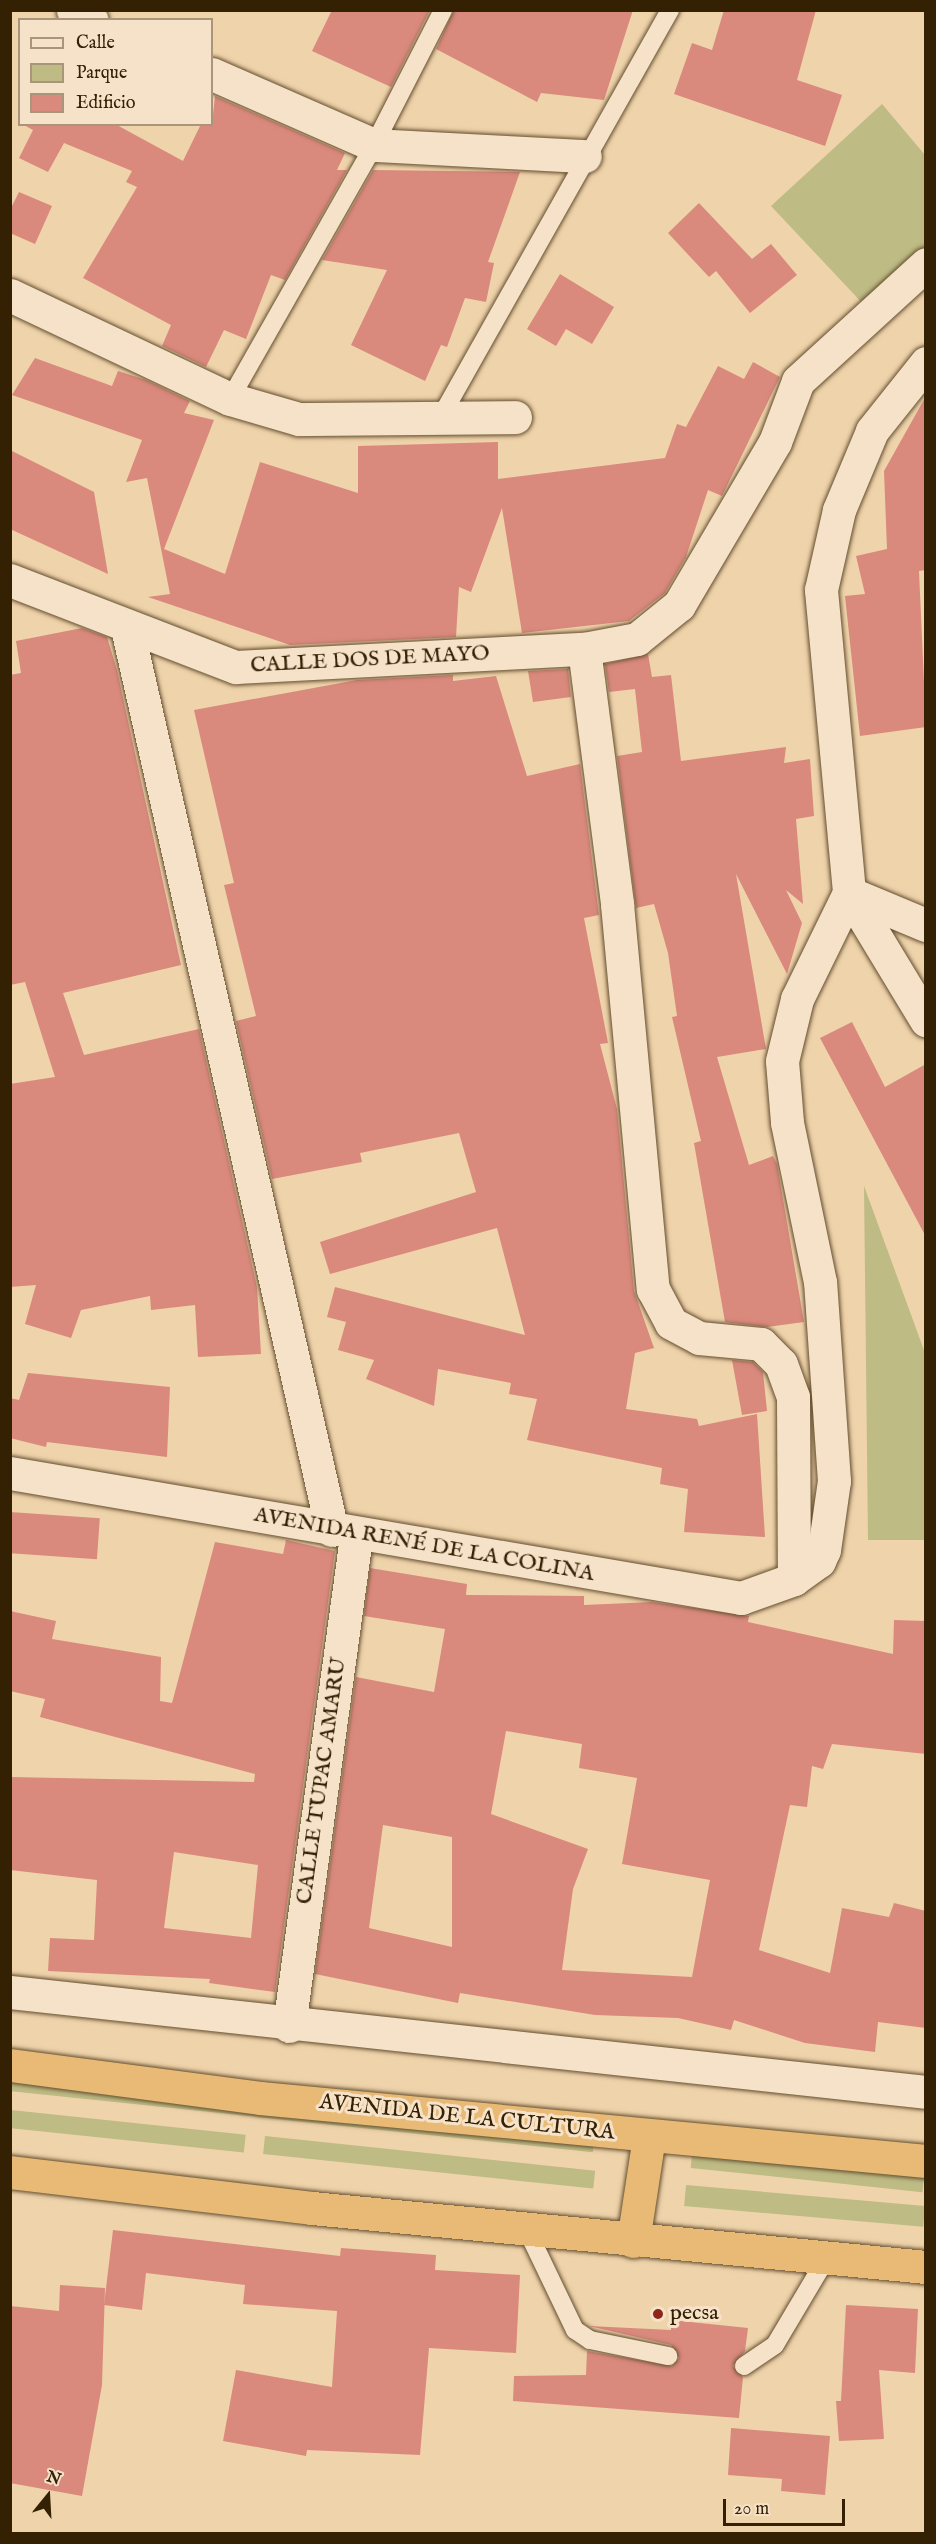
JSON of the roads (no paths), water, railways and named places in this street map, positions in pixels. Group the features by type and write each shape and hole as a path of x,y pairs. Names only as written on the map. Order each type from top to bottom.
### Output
{"highway":[{"name":"AVENIDA DE LA CULTURA","path":"10,2065 260,2098 926,2161"},
{"path":"633,2241 649,2136"},
{"path":"10,2172 633,2241 926,2267"}],"street":[{"path":"73,10 88,18"},
{"path":"213,74 374,145 585,156"},
{"name":"CALLE DOS DE MAYO","path":"10,580 127,628 236,667 584,650 637,639 679,605 775,442 798,381 926,264"},
{"path":"10,295 230,399 298,419 439,420 515,417"},
{"path":"926,363 872,431 838,510 822,590 849,893 926,1020"},
{"path":"127,628 344,1533"},
{"path":"584,650 617,904 653,1289 671,1323 699,1338 761,1344 781,1364 793,1397 794,1579"},
{"path":"849,893 926,925"},
{"name":"AVENIDA RENÉ DE LA COLINA","path":"10,1473 344,1533 741,1598 794,1579 819,1561 824,1550 834,1481 820,1282 787,1122 782,1061 797,999 849,893"},
{"name":"CALLE TUPAC AMARU","path":"289,2026 344,1533"},
{"path":"10,1992 289,2026 926,2092"}],"lane":[{"path":"230,399 374,145 444,10"},
{"path":"439,420 585,156 670,10"},
{"path":"527,2230 575,2330 590,2340 668,2356"},
{"path":"744,2367 775,2345 826,2259"}],"place":[{"name":"pecsa","path":"658,2314"}]}
